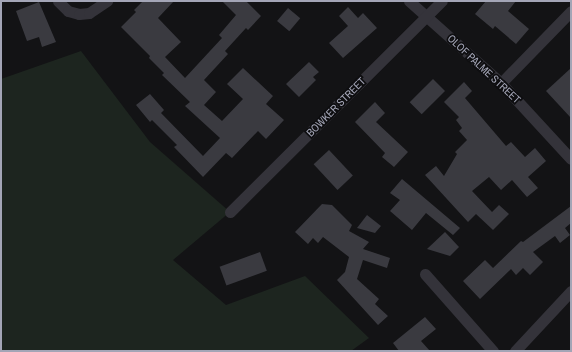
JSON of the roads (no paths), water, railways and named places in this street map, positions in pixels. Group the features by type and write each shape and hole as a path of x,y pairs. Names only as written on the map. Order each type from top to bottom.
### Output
{"street":[{"path":"58,1 68,11 79,14 89,13 107,1"},
{"name":"OLOF PALME STREET","path":"409,1 501,83 571,159"},
{"name":"BOWKER STREET","path":"230,212 428,17 442,1"},
{"path":"501,83 571,11"},
{"path":"426,274 493,351"},
{"path":"515,351 571,291"}]}
